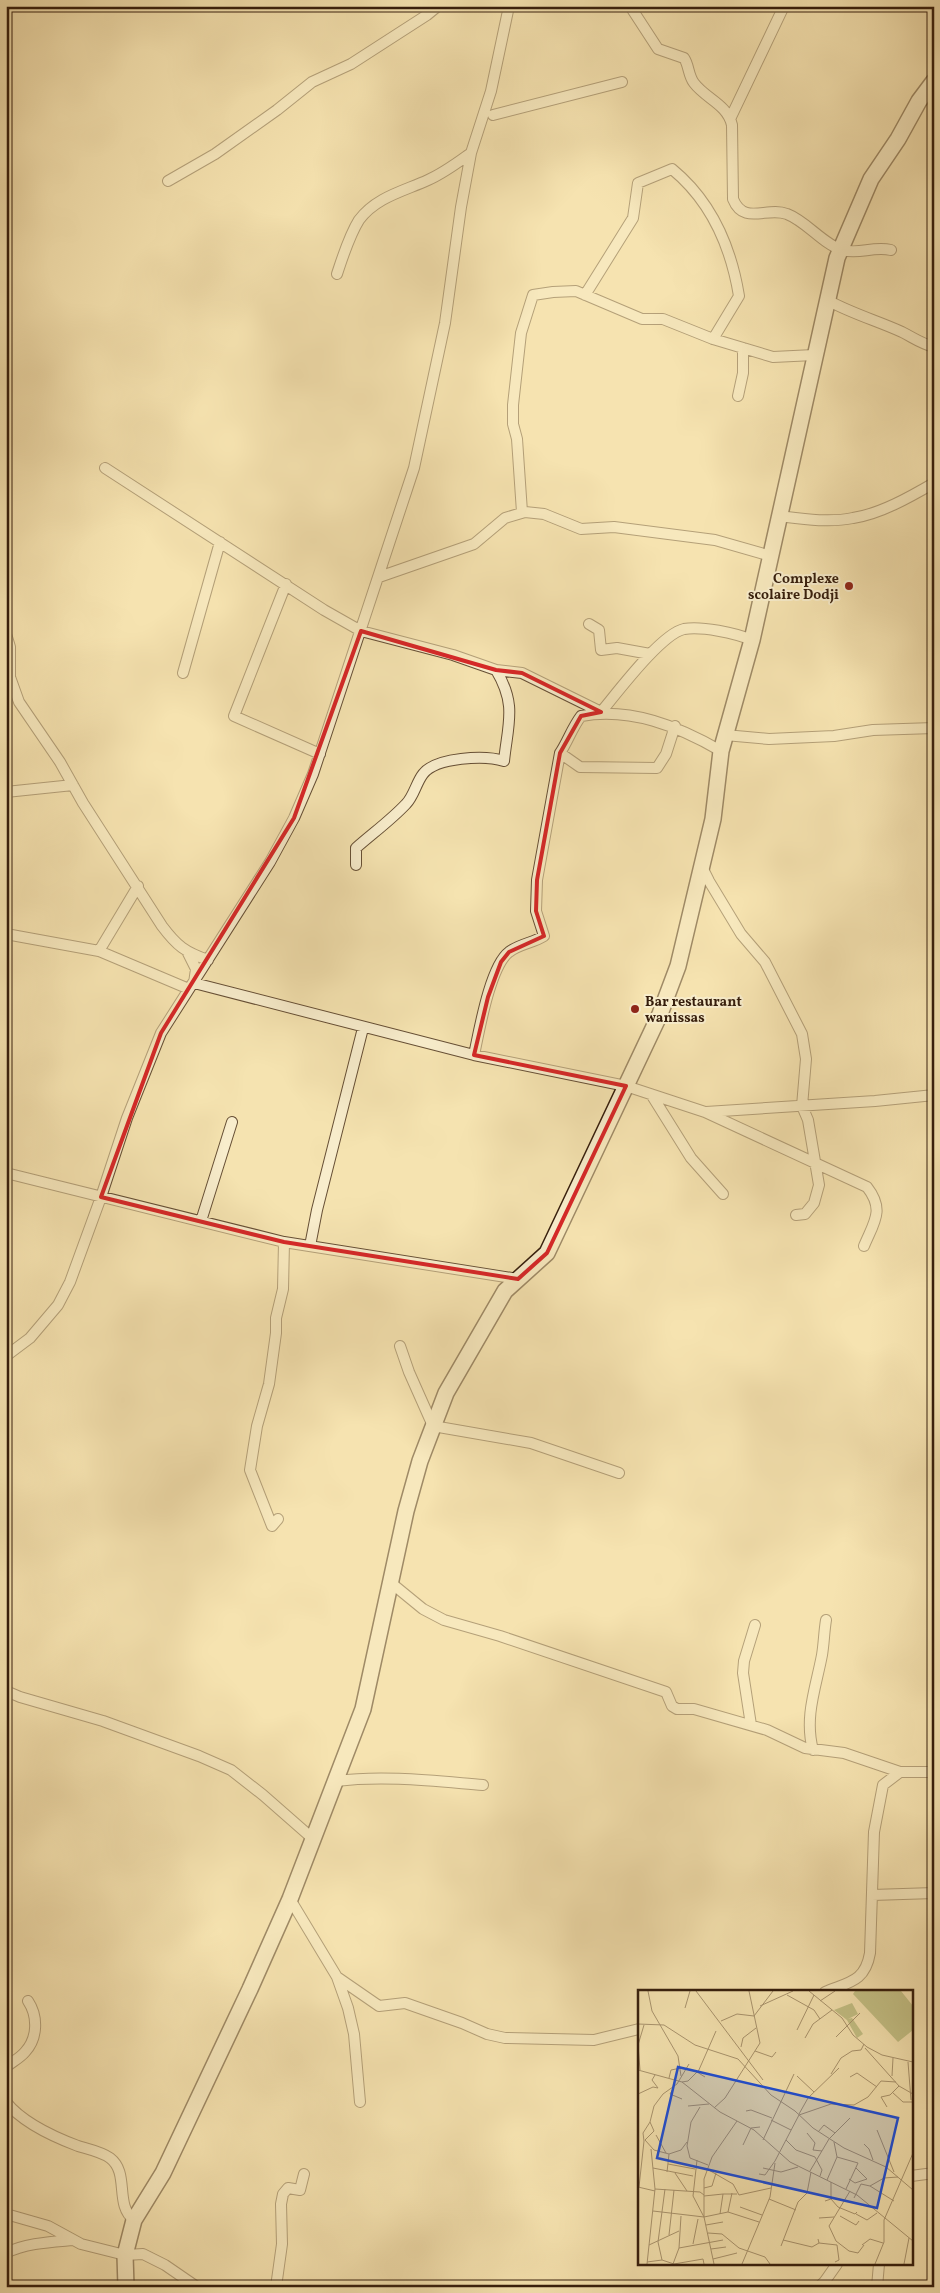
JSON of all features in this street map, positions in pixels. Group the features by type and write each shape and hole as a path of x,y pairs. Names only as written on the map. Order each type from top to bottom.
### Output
{"main road":[{"path":"126,2287 125,2255 134,2220 163,2173 250,1989 290,1899 363,1709 406,1511 420,1461 433,1426 458,1369 505,1291 547,1253 660,1014 678,966 713,819 721,750 752,640 814,354 829,302 840,250 871,179 898,139 919,101 934,81"}],"street":[{"path":"168,181 215,154 277,110 312,82 351,64 427,16 438,6"},
{"path":"6,1356 30,1338 58,1305 70,1282 102,1198 127,1118 161,1033 270,862 294,818 320,754 414,468 438,362 471,153 491,91 509,6"},
{"path":"630,6 652,42 664,52 684,58 694,84 726,110 730,117 732,125 733,198 736,207 743,212 752,214 788,214 840,250 857,252 878,247 891,250"},
{"path":"730,117 784,6"},
{"path":"493,115 622,82"},
{"path":"336,274 352,234 360,219 370,209 388,197 447,170 471,153"},
{"path":"585,295 633,218 638,183 672,169 689,183 710,211 736,273 739,296 713,339"},
{"path":"522,512 517,439 513,424 521,332 533,296 553,292 576,291 642,319 662,319 713,339 773,357 814,354"},
{"path":"829,302 903,332 916,342 934,348"},
{"path":"738,396 743,373 743,348"},
{"path":"105,468 361,631 452,655 496,670 522,673 601,712"},
{"path":"779,516 835,520 862,516 908,498 934,482"},
{"path":"379,577 474,544 505,518 522,512 544,514 581,529 621,527 716,540 771,556"},
{"path":"183,673 220,542"},
{"path":"286,584 234,716 320,754"},
{"path":"589,624 599,630 601,650 617,648 650,654"},
{"path":"601,712 650,654 683,629 733,632 752,640"},
{"path":"6,634 10,647 10,678 14,691 72,785 162,926 173,940 188,953 208,960"},
{"path":"356,865 356,848 407,803 421,776 431,766 443,762 465,760 504,761 510,706 506,687 496,670"},
{"path":"474,1055 488,997 501,962 509,952 544,936 536,911 537,880 560,753 580,716 601,712 642,717 675,726 721,750"},
{"path":"560,753 580,767 657,768 666,754 675,726"},
{"path":"725,735 769,739 834,736 873,730 934,728"},
{"path":"6,792 72,785"},
{"path":"702,865 708,881 741,934 766,962 784,1001 800,1027 806,1059 802,1106 808,1120 819,1185 817,1195 806,1212 796,1215"},
{"path":"99,951 138,886"},
{"path":"6,934 99,951 191,986 474,1055 626,1086 705,1112 862,1184 871,1193 876,1202 876,1218 864,1246"},
{"path":"188,953 196,969 191,986"},
{"path":"310,1246 317,1210 363,1028"},
{"path":"651,1094 691,1158 723,1194"},
{"path":"705,1112 934,1095"},
{"path":"201,1222 232,1122"},
{"path":"6,1173 284,1242 518,1279"},
{"path":"278,1519 272,1526 250,1470 257,1426 269,1384 276,1333 276,1318 283,1289 284,1242"},
{"path":"400,1346 409,1372 433,1426 531,1443 619,1473"},
{"path":"390,1582 423,1609 444,1620 500,1636 666,1692 672,1706 677,1709 694,1709 767,1730 813,1750 844,1753 900,1772 934,1772"},
{"path":"813,1750 809,1733 809,1719 822,1654 826,1620"},
{"path":"751,1726 743,1674 744,1661 755,1625"},
{"path":"6,1691 20,1697 103,1721 199,1756 231,1770 312,1838"},
{"path":"829,1990 861,1977 868,1968 874,1832 883,1785 880,1765"},
{"path":"883,1785 900,1772"},
{"path":"336,1781 367,1778 402,1778 483,1785"},
{"path":"872,1895 934,1892"},
{"path":"290,1899 337,1977 348,2008 354,2034 360,2102"},
{"path":"337,1977 379,2006 405,2003 487,2034 505,2038 594,2040 638,2029"},
{"path":"6,2067 24,2054 30,2045 36,2019 28,2001"},
{"path":"6,2102 26,2119 65,2141 110,2158 117,2165 124,2208 134,2220"},
{"path":"912,2176 934,2173"},
{"path":"276,2287 282,2244 281,2204 283,2194 288,2188 300,2190 304,2174"},
{"path":"6,2214 48,2226 81,2244 125,2255 144,2254 165,2265 197,2287"},
{"path":"6,2253 32,2245 74,2240"},
{"path":"826,2285 836,2266"},
{"path":"877,2287 879,2266"}],"highlighted area":[{"path":"361,631 496,670 522,673 601,712 581,716 560,753 537,880 536,911 544,936 509,952 501,962 488,997 474,1055 626,1086 547,1253 518,1279 284,1242 101,1197 161,1033 294,818"}],"place":[{"name":"Complexe scolaire Dodji","path":"849,586"},
{"name":"Bar restaurant wanissas","path":"635,1009"}]}
